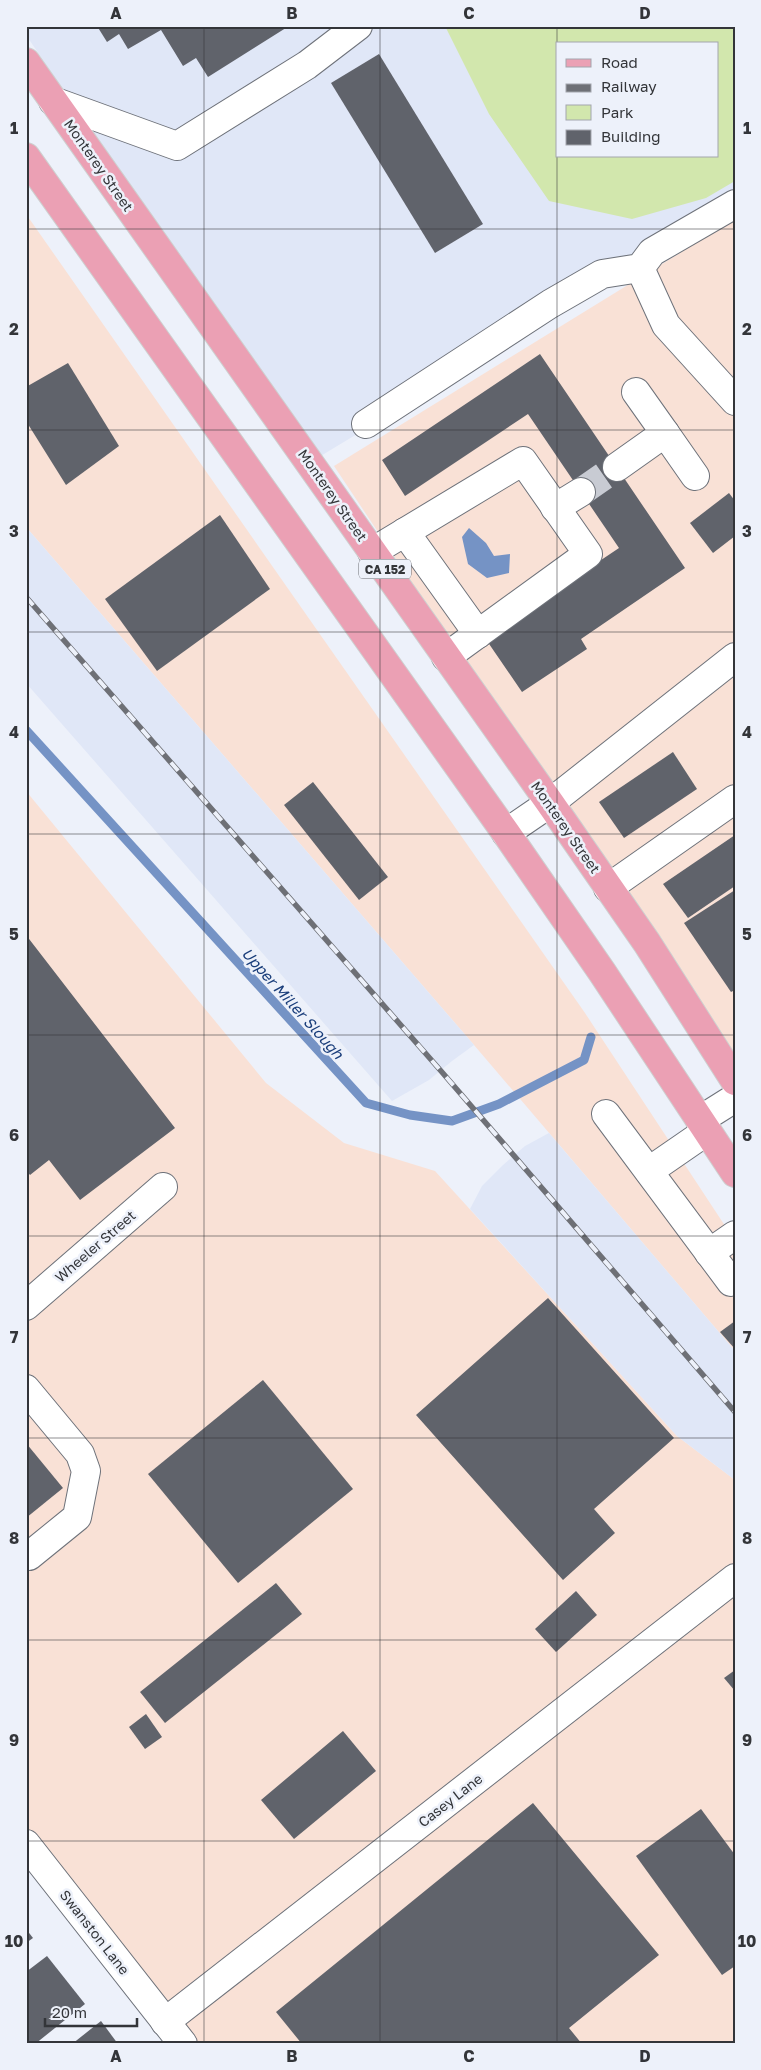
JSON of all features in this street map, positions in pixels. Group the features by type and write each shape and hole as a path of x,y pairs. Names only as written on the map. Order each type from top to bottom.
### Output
{"main road":[{"name":"Monterey Street","path":"26,62 550,803 646,943 735,1082"},
{"path":"26,157 506,833 602,972 735,1173"}],"street":[{"path":"54,101 177,146 307,65 358,26"},
{"path":"366,424 594,278 602,274 640,268 652,252 735,204"},
{"path":"640,268 666,325 735,401"},
{"path":"636,392 695,476"},
{"path":"617,467 665,434"},
{"path":"372,552 523,460 588,554 446,657"},
{"path":"555,508 581,492"},
{"path":"406,532 478,634"},
{"path":"506,833 550,803 735,657"},
{"path":"608,888 735,799"},
{"path":"649,1171 735,1098"},
{"path":"606,1114 731,1282"},
{"name":"Wheeler Street","path":"26,1306 164,1186"},
{"path":"709,1253 735,1235"},
{"path":"26,1389 80,1454 86,1471 77,1517 29,1556"},
{"name":"Casey Lane","path":"165,2022 735,1578"},
{"name":"Swanston Lane","path":"26,1844 183,2044"}],"shaded area":[{"path":"26,26 735,26 735,206 314,460 26,35"},
{"path":"26,214 585,1013 735,1241 735,1351 474,1045 26,527"},
{"path":"735,219 735,1067 334,466"},
{"path":"26,527 474,1045 429,1080 392,1101 26,683"},
{"path":"26,791 266,1083 344,1143 435,1171 677,1436 735,1480 735,2044 167,2044 26,1857"},
{"path":"549,1133 735,1351 735,1480 677,1436 470,1209 482,1186 503,1165 525,1146"}],"green space":[{"path":"445,26 735,26 735,181 706,198 632,219 549,201 489,114"}],"water":[{"path":"469,528 486,543 494,556 510,554 509,573 487,578 468,564 462,537"}],"building":[{"path":"97,26 289,26 208,77 196,58 183,66 161,30 128,49 119,34 107,42"},
{"path":"379,54 483,224 435,253 331,83"},
{"path":"540,354 685,568 581,639 587,649 522,692 485,638 619,548 528,414 405,496 382,460"},
{"path":"68,363 119,446 66,485 26,421 26,387"},
{"path":"729,493 735,501 735,536 713,553 690,523"},
{"path":"220,515 270,589 157,671 105,599"},
{"path":"673,752 697,789 624,838 599,802"},
{"path":"313,782 388,877 359,900 284,805"},
{"path":"735,835 735,886 688,918 663,884"},
{"path":"735,890 735,990 731,992 684,923"},
{"path":"26,935 175,1128 80,1200 49,1160 30,1175 26,1170"},
{"path":"548,1298 674,1438 594,1509 615,1533 563,1580 416,1415"},
{"path":"735,1321 735,1349 720,1332"},
{"path":"263,1380 353,1489 238,1583 148,1474"},
{"path":"26,1443 63,1488 26,1518"},
{"path":"276,1583 302,1614 165,1723 140,1692"},
{"path":"576,1591 597,1615 556,1652 535,1629"},
{"path":"735,1670 735,1691 724,1678"},
{"path":"146,1714 162,1737 145,1749 129,1727"},
{"path":"343,1731 376,1771 294,1839 261,1800"},
{"path":"533,1803 659,1955 569,2028 582,2044 302,2044 276,2012"},
{"path":"701,1809 735,1855 735,1966 722,1975 636,1856"},
{"path":"26,1929 33,1938 26,1943"},
{"path":"47,1956 85,2004 35,2044 26,2044 26,1972"},
{"path":"101,2021 118,2044 72,2044"}],"waterway":[{"name":"Upper Miller Slough","path":"26,730 366,1103 410,1115 452,1121 499,1104 584,1060 591,1037"}],"tunnel":[{"path":"581,492 617,467"}],"railway":[{"path":"26,597 441,1071 735,1412"}]}
